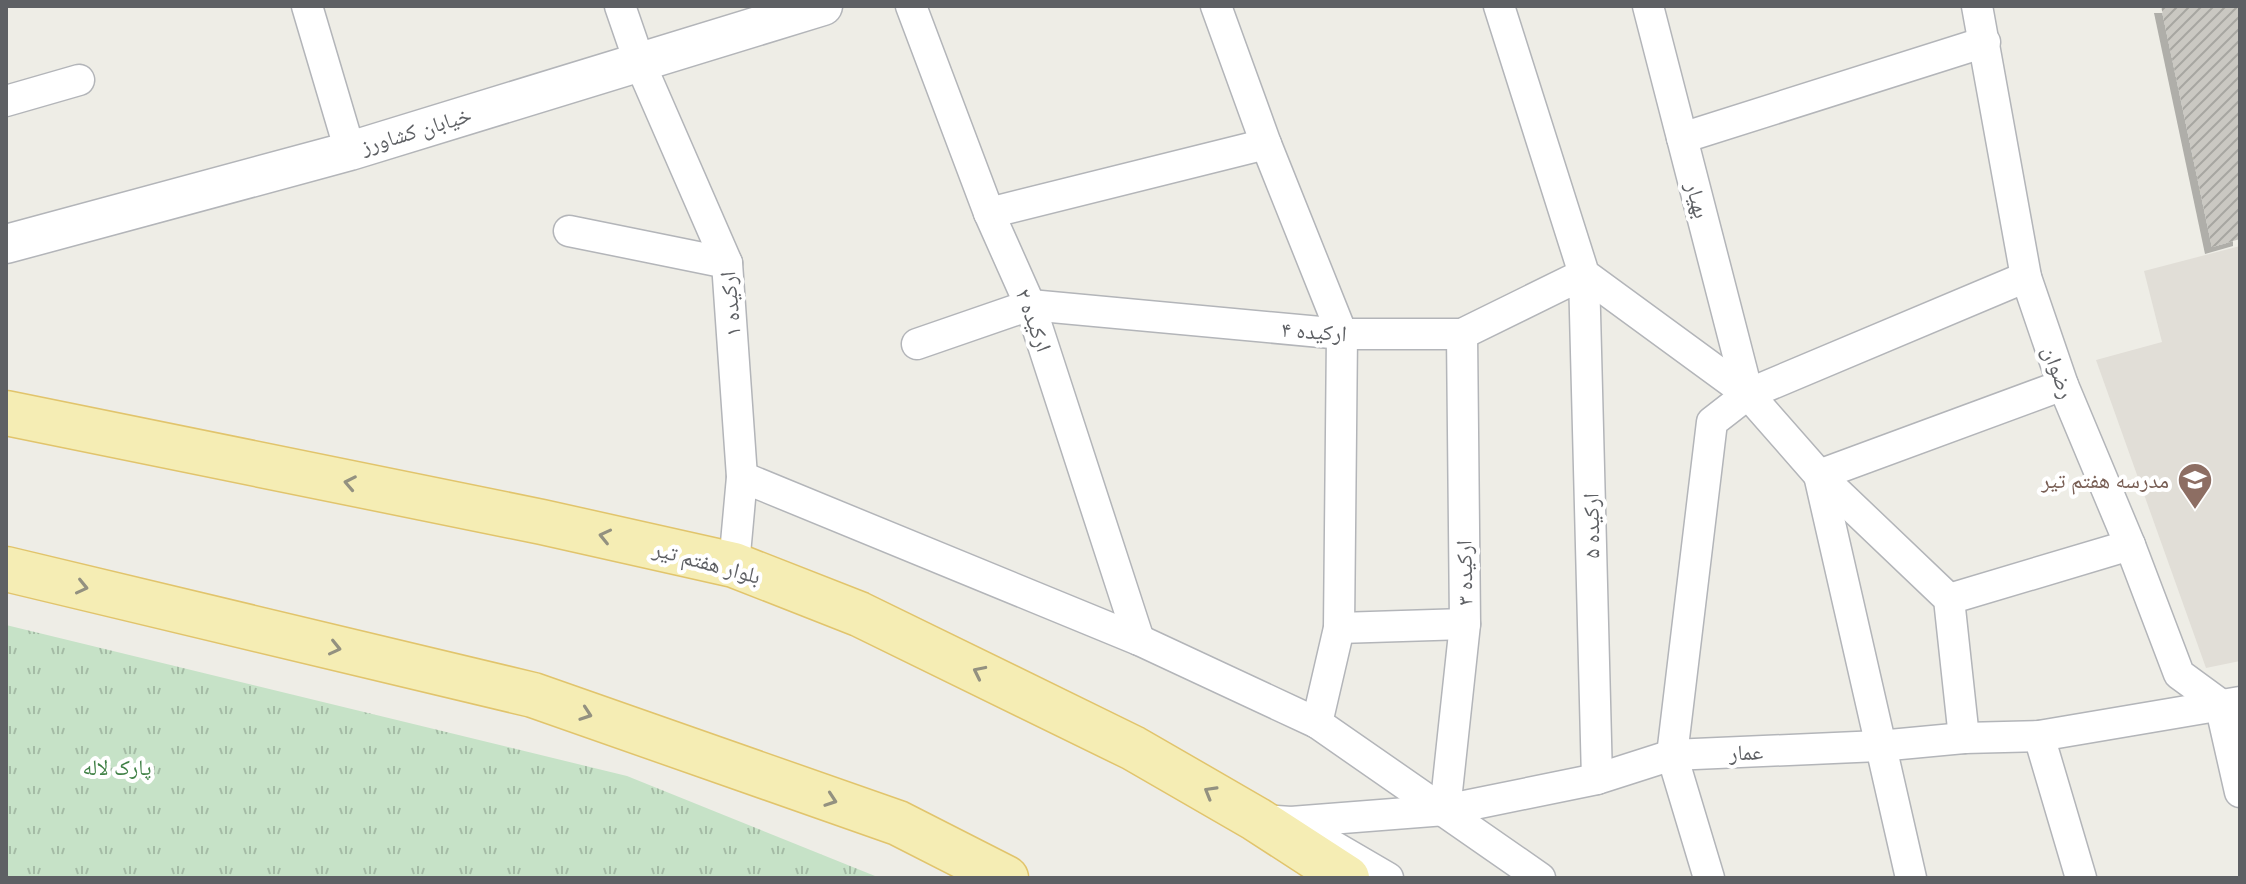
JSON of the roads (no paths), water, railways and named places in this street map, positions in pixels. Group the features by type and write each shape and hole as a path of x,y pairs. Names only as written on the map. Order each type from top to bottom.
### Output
{"main road":[{"name":"بلوار هفتم تیر","path":"6,413 542,522 734,565 859,614 1133,748 1274,821 1347,878"},
{"path":"6,569 533,695 898,823 1006,878"}],"street":[{"path":"307,6 350,151"},
{"name":"ارکیده ۱","path":"620,6 639,61 727,263 742,477 734,565"},
{"name":"خیابان کشاورز","path":"6,244 350,151 823,6"},
{"name":"ارکیده ۲","path":"911,6 989,213 1030,305 1139,640"},
{"path":"1216,6 1266,144 1342,334 1339,628 1317,723"},
{"name":"ارکیده ۵","path":"1499,6 1584,274 1597,779"},
{"name":"بهیار","path":"1648,6 1748,394"},
{"name":"رضوان","path":"1977,6 2026,277 2063,385 2130,545 2179,674 2230,703"},
{"path":"1682,138 1985,42"},
{"path":"6,101 79,80"},
{"path":"989,213 1266,144"},
{"path":"569,231 727,263"},
{"path":"1584,274 1748,394 1819,475 1949,599 1964,738"},
{"name":"ارکیده ۴","path":"1030,305 1342,334 1462,334 1584,274"},
{"path":"1709,878 1672,755 1712,422 1748,394 2026,277"},
{"path":"917,344 1030,305"},
{"name":"ارکیده ۳","path":"1445,810 1465,624 1462,334"},
{"path":"1819,475 2063,385"},
{"path":"1819,475 1911,878"},
{"path":"742,477 1139,640 1317,723 1540,878"},
{"path":"1949,599 2130,545"},
{"path":"1339,628 1465,624"},
{"path":"2230,703 2240,792"},
{"name":"عمار","path":"1274,821 1445,810 1597,779 1672,755 2039,736 2230,703"},
{"path":"2039,736 2081,878"},
{"path":"1274,821 1388,878"}],"place":[{"name":"مدرسه هفتم تیر","path":"2195,511"}],"park label":[{"name":"پارک لاله","path":"117,767"}]}
